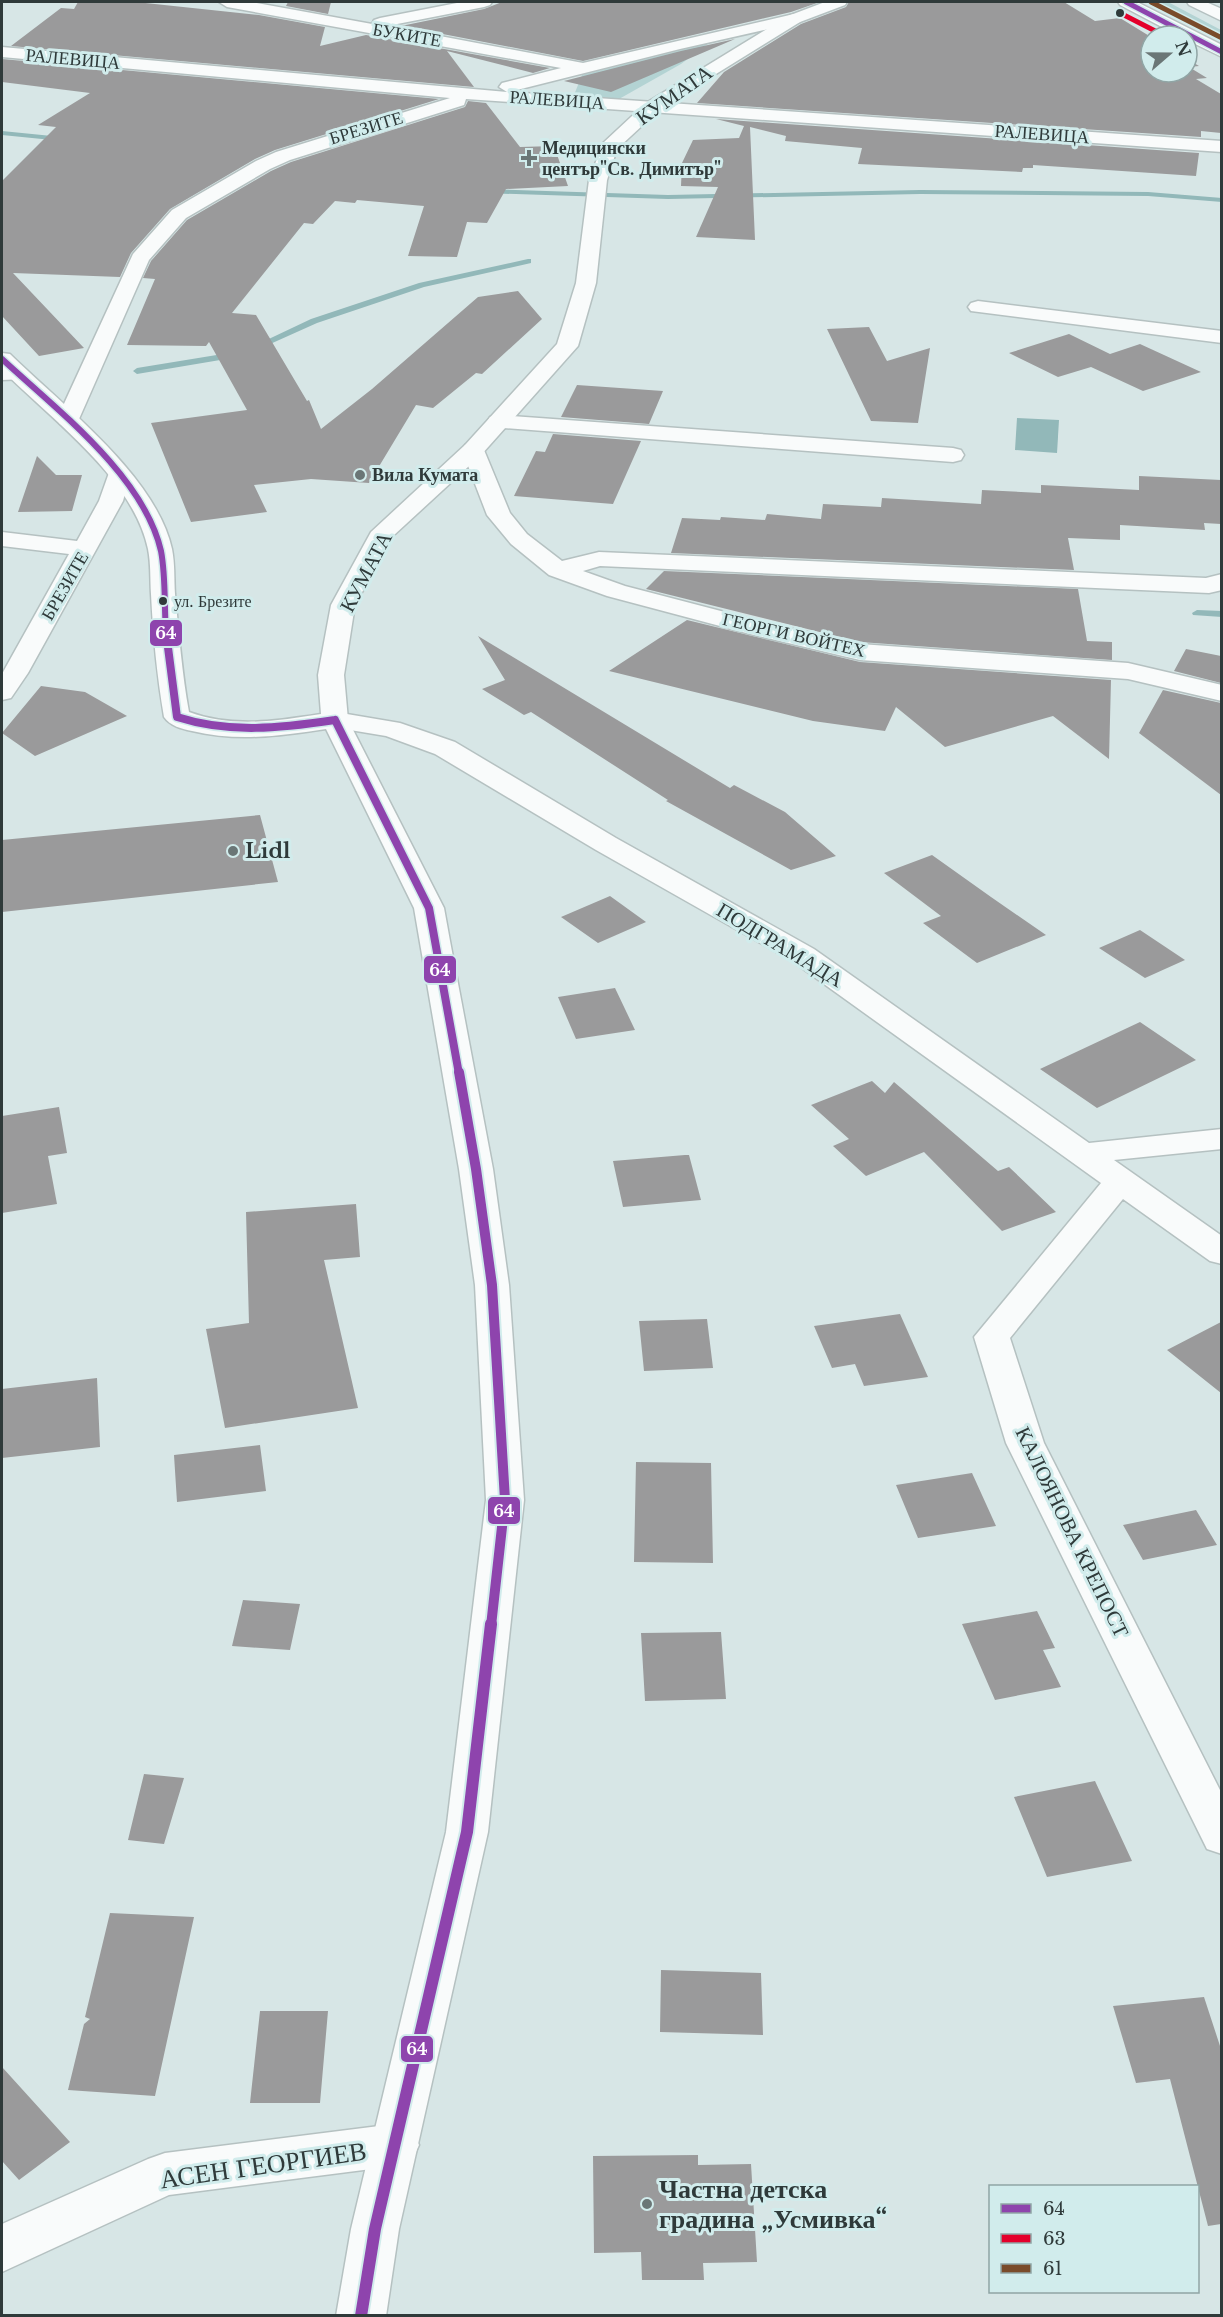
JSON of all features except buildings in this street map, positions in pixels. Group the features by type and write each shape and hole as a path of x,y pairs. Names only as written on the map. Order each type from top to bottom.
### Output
{"street":[{"name":"БУКИТЕ","path":"227,2 588,68"},
{"path":"364,27 484,2"},
{"name":"КУМАТА","path":"361,2316 375,2229 466,1832 505,1500 492,1285 476,1169 429,908 335,720 332,675 343,605 383,532 473,450 567,346 586,283 597,180 609,147 652,106 794,19 839,2"},
{"path":"1126,2 1221,52"},
{"path":"1195,2 1221,16"},
{"name":"БРЕЗИТЕ","path":"68,419 140,258 179,214 263,165 283,156 476,95 679,44 794,19"},
{"name":"РАЛЕВИЦА","path":"2,52 476,95 1221,147"},
{"path":"978,307 1221,337"},
{"path":"7,369 68,419 118,475"},
{"path":"498,422 953,455"},
{"name":"ГЕОРГИ ВОЙТЕХ","path":"473,450 500,515 519,539 558,570 616,591 759,629 860,652 1128,671 1221,693"},
{"name":"БРЕЗИТЕ","path":"2,692 15,674 86,549 111,501 118,475"},
{"name":"ПОДГРАМАДА","path":"118,475 144,510 159,546 171,685 177,717 197,726 261,730 335,720 391,729 445,748 606,844 803,955 1221,1253"},
{"path":"2,539 86,549"},
{"path":"558,570 599,559 1209,586 1221,581"},
{"path":"1080,1154 1221,1139"},
{"name":"КАЛОЯНОВА КРЕПОСТ","path":"1119,1182 992,1337 1025,1443 1221,1837"},
{"name":"АСЕН ГЕОРГИЕВ","path":"2,2250 7,2245 165,2174 395,2145"}],"shaded area":[{"path":"1149,2 1168,2 1221,30 1221,39 1199,28 1199,24 1192,24"},
{"path":"709,43 681,64 619,99 574,95 582,75"},
{"path":"1017,418 1059,420 1057,453 1015,450"}],"waterway":[{"path":"2,133 62,139"},
{"path":"486,191 668,197 920,192 1148,194 1222,200"},
{"path":"256,347 314,321 422,285 528,261"},
{"path":"137,371 235,355"},
{"path":"1197,613 1222,614"}],"transit line":[{"name":"64","path":"1126,2 1222,52"},
{"name":"61","path":"1151,2 1222,38"},
{"name":"63","path":"1120,13 1142,24"},
{"name":"64","path":"2,359 70,421 114,466 148,517 162,557 167,641 177,717 216,727 236,729 275,728 335,720"},
{"name":"64","path":"335,720 429,908 476,1169 492,1285 505,1500 467,1832 375,2229 361,2316"}],"place":[{"name":"Медицински център\"Св. Димитър\"","path":"529,158"},
{"name":"Вила Кумата","path":"360,475"},
{"name":"ул. Брезите","path":"163,601"},
{"name":"Lidl","path":"233,851"},
{"name":"Частна детска градина „Усмивка“","path":"647,2204"}]}
